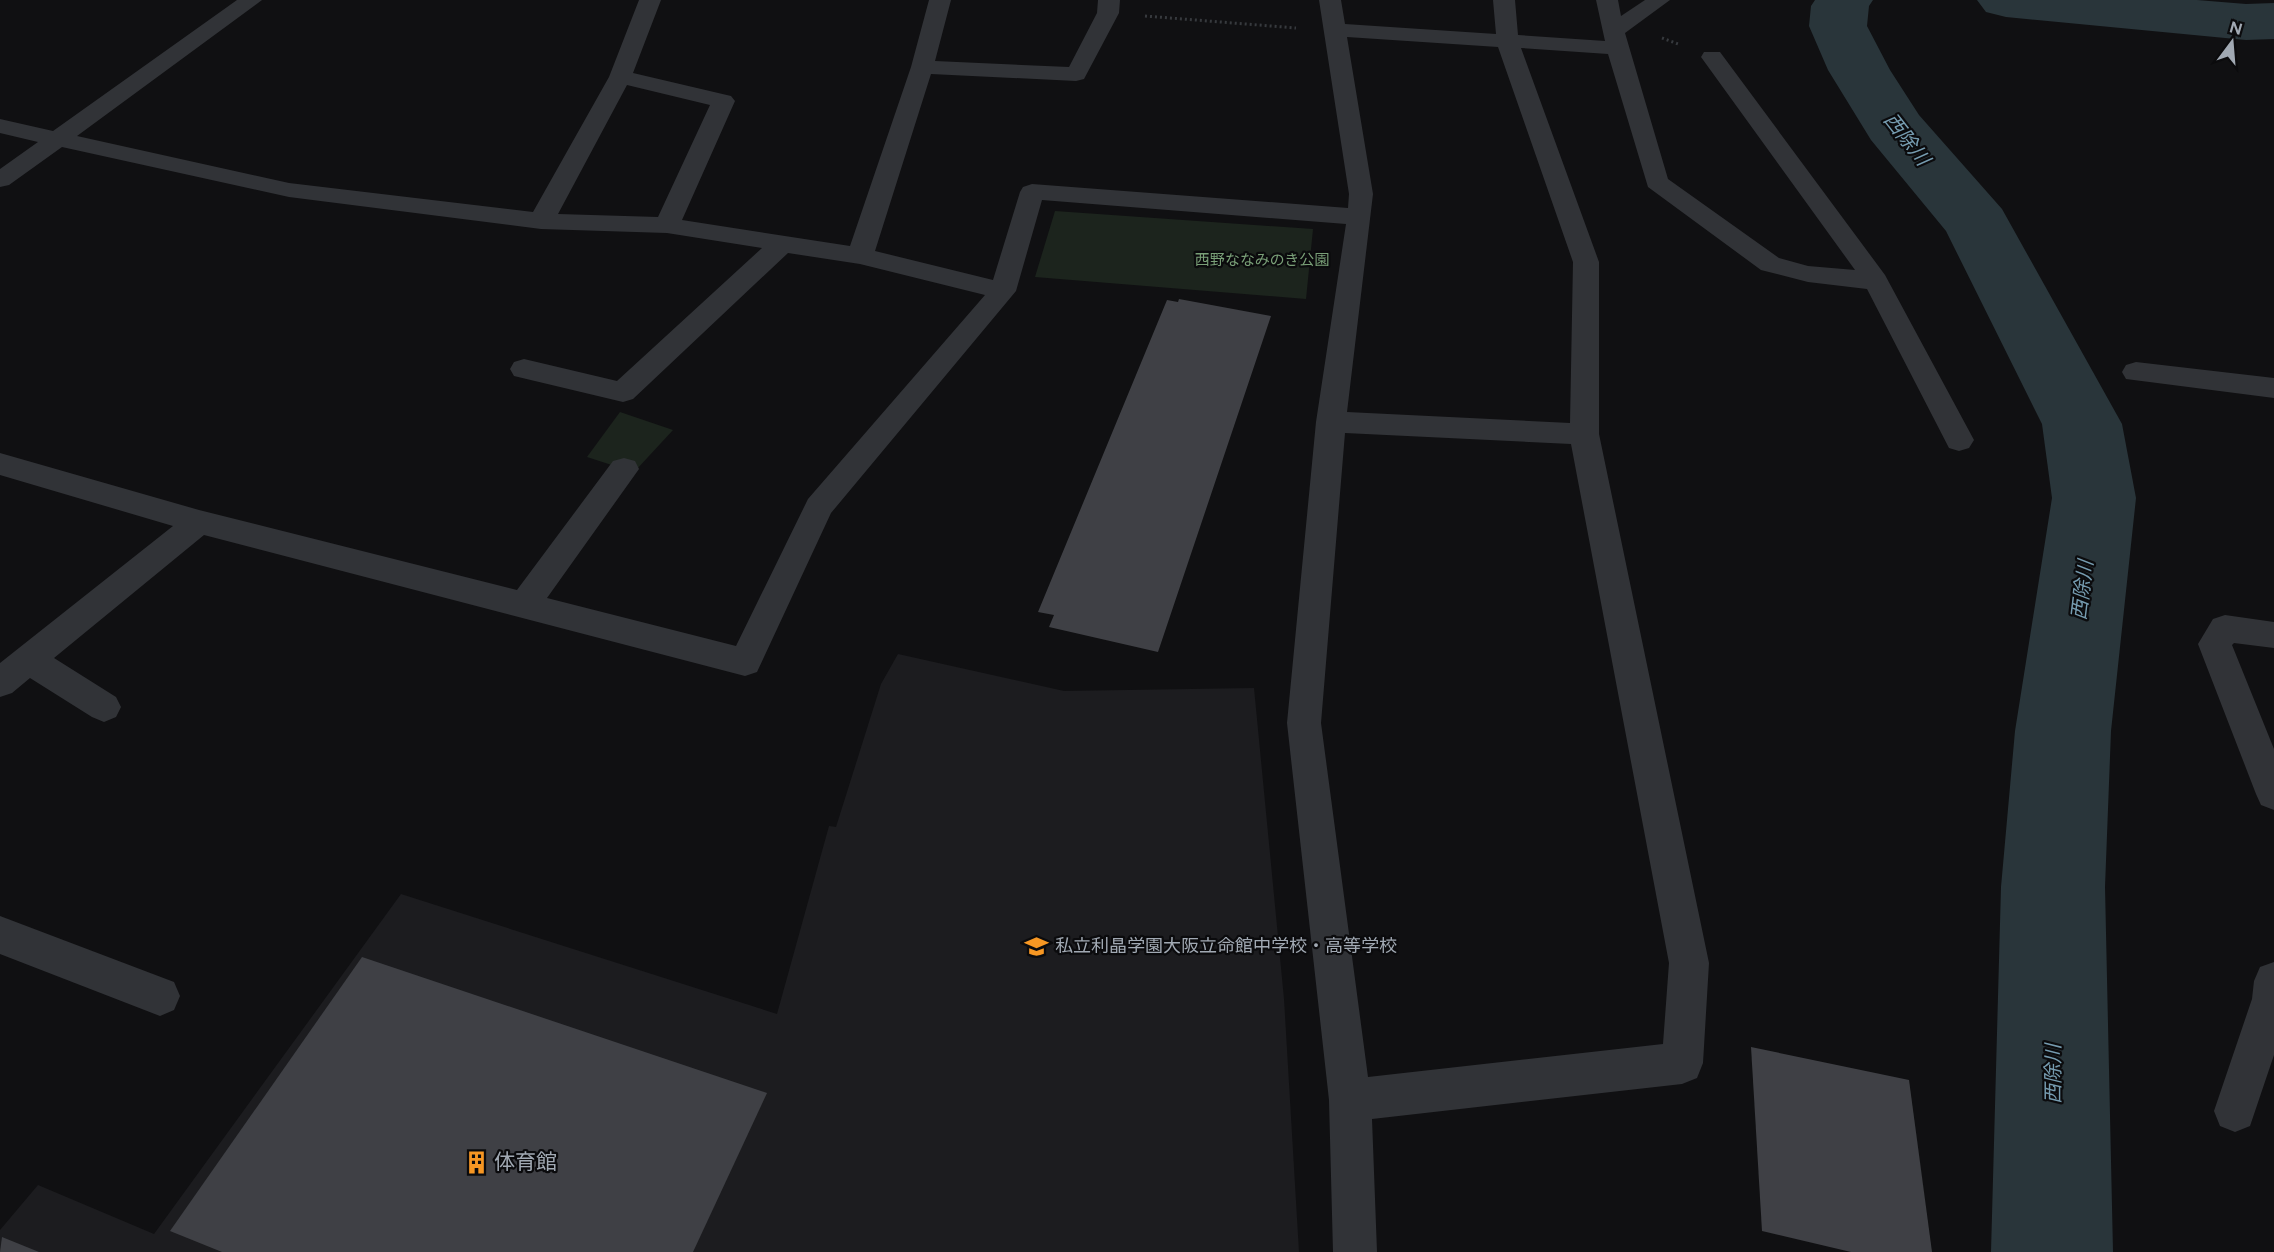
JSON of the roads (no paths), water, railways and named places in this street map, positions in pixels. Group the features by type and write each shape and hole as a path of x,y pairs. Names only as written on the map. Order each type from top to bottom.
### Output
{"street":[{"path":"0,180 251,0"},
{"path":"541,221 620,77 650,0"},
{"path":"860,256 922,67 940,0"},
{"path":"1350,1100 1682,1063 1689,963 1584,434 1586,262 1507,40 1504,0"},
{"path":"1607,0 1657,182 1770,264 1808,274 1876,281"},
{"path":"1355,1252 1350,1100 1304,723 1331,422 1360,217 1360,194 1334,15 1507,40 1618,34 1659,0"},
{"path":"922,67 1076,74 1109,7"},
{"path":"1712,57 1876,281 1959,440"},
{"path":"620,77 723,100 667,225"},
{"path":"0,126 289,190 541,221 667,225 860,256 1003,291"},
{"path":"0,464 199,522 525,604 745,663 819,507 1003,291 1032,192 1360,217"},
{"path":"524,369 623,392 783,243"},
{"path":"2136,372 2274,388"},
{"path":"1331,422 1584,434"},
{"path":"525,604 624,469"},
{"path":"0,683 199,522"},
{"path":"2274,635 2225,628 2216,644 2274,795"},
{"path":"28,660 104,707"},
{"path":"0,935 160,996"},
{"path":"2235,1111 2272,999 2274,981"}],"waterway":[{"name":"西除川","path":"1844,0 1840,6 1838,26 1859,70 1894,126 1978,224 2013,296 2082,424 2094,498 2063,731 2053,887 2052,1252"},
{"name":"西除川","path":"2006,0 2246,22 2274,21"}],"place":[{"name":"私立利晶学園大阪立命館中学校・高等学校","path":"1037,946"},
{"name":"体育館","path":"476,1162"}],"park label":[{"name":"西野ななみのき公園","path":"1262,260"}]}
